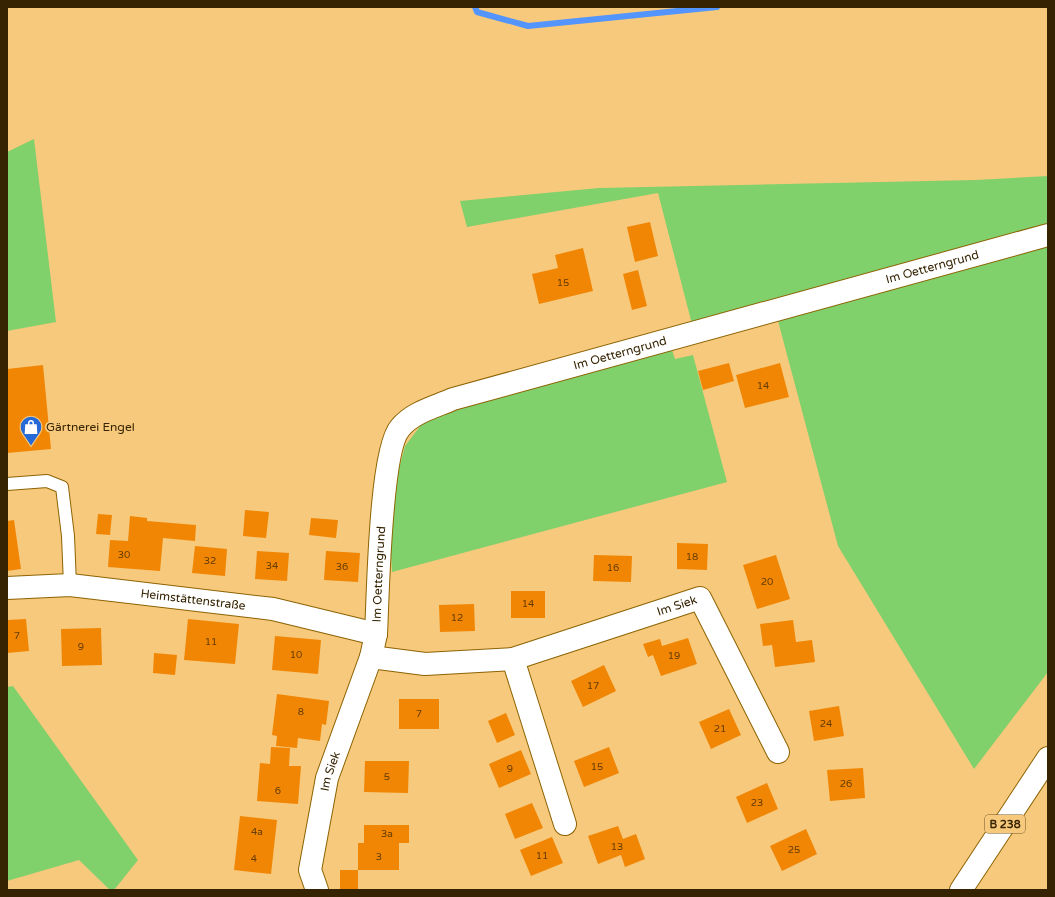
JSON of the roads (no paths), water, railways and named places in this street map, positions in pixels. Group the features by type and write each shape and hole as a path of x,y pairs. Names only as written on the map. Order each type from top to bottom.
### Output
{"street":[{"name":"Im Oetterngrund","path":"376,634 386,477 393,442 398,429 409,417 453,399 1048,235"},
{"name":"Heimstättenstraße","path":"7,588 70,585 273,609 376,634"},
{"name":"Im Siek","path":"371,657 424,664 513,659 700,598 778,752"},
{"name":"Im Siek","path":"317,890 310,870 327,778 371,657 376,634"},
{"path":"513,659 565,824"},
{"name":"B 238","path":"961,890 1048,758"}],"lane":[{"path":"7,484 47,481 62,487 68,536 70,585"}],"waterway":[{"path":"475,7 477,12 528,26 717,7"}],"place":[{"name":"Gärtnerei Engel","path":"31,446"}]}
